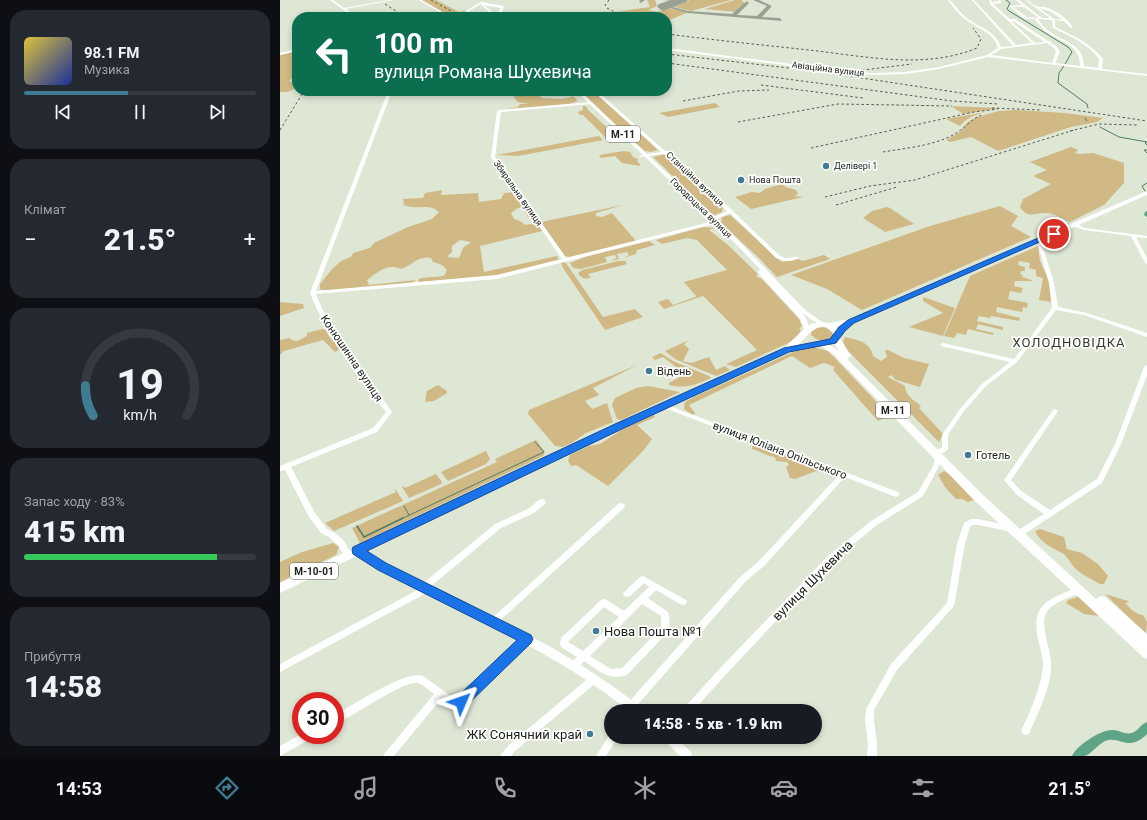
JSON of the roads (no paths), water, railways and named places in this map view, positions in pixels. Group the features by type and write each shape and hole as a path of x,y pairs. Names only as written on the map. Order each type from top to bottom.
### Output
{"highway":[{"name":"М-10-01","path":"787,350 814,326 851,322 1147,193"},
{"name":"М-10-01","path":"280,588 353,552 664,406 787,350 820,343 829,343 851,322"},
{"name":"М-11","path":"826,325 834,328 848,357 939,453 979,498 1147,642"},
{"name":"М-11","path":"807,332 809,338 840,356 939,453"},
{"name":"М-11","path":"1084,589 1147,653"}],"main road":[{"path":"478,0 490,12"},
{"path":"468,12 481,3 504,8 500,12"},
{"path":"490,12 492,8 500,7"},
{"path":"475,12 490,12"},
{"name":"Городоцька вулиця","path":"580,96 589,103"},
{"name":"Городоцька вулиця","path":"583,96 803,311 826,325"},
{"name":"Городоцька вулиця","path":"712,221 798,312 806,323 807,332"},
{"path":"353,552 527,639 574,666 625,704"},
{"path":"677,744 687,756"}],"street":[{"path":"331,0 348,12"},
{"path":"344,9 393,0"},
{"path":"420,0 441,12"},
{"path":"949,0 965,18 984,28 998,42 1000,48 1050,42 1060,42 1073,45 1082,55 1082,67"},
{"path":"973,0 1015,46"},
{"path":"990,2 1001,2 998,0"},
{"path":"1017,0 1042,19"},
{"path":"1026,0 1053,20 1054,27 1088,46 1098,54 1101,59 1100,69"},
{"path":"990,2 1034,44"},
{"path":"1025,6 1010,6 1025,18 1064,20"},
{"path":"1036,7 1043,7 1064,20 1072,27"},
{"path":"1035,18 1040,26 1060,42"},
{"path":"1008,20 1014,20 1050,42 1058,51 1053,63"},
{"name":"Авіаційна вулиця","path":"672,50 864,74 920,73 988,56 1000,48"},
{"path":"280,54 292,51"},
{"name":"Авіаційна вулиця","path":"988,56 1147,75"},
{"path":"388,96 313,293 489,278 565,260 712,221 729,212"},
{"name":"Станційна вулиця","path":"600,96 666,152 778,257 784,260 796,258"},
{"name":"Збиральна вулиця","path":"565,260 493,157 499,111 589,103"},
{"path":"644,155 666,152"},
{"path":"1075,225 1084,229 1145,237"},
{"path":"1133,235 1147,263"},
{"path":"943,345 1015,361 1055,308 1052,280 1046,269 1040,244 1036,241"},
{"name":"Конюшинна вулиця","path":"287,466 374,430 389,412 334,334 317,306 313,293"},
{"path":"1055,308 1085,314 1147,335"},
{"name":"вулиця Шухевича","path":"693,704 831,558 874,523 921,494 936,466 939,453 945,449 945,435 970,400 984,385 1015,361"},
{"path":"872,756 872,735 868,716 870,709 894,667 951,604 961,544 967,525 971,522 978,522 1018,530 1050,514 1100,481 1120,442 1147,367"},
{"name":"вулиця Юліана Опільського","path":"664,406 896,494"},
{"path":"1050,514 1019,493 1006,480 1056,411"},
{"path":"280,469 287,466 312,516 324,531 353,552"},
{"path":"636,704 742,580 761,564 844,474"},
{"path":"280,668 425,588 498,526 531,511 542,502"},
{"path":"493,622 621,506"},
{"path":"627,594 643,579 683,602"},
{"path":"574,666 582,656 655,586"},
{"path":"1026,731 1036,704 1047,666 1041,622 1043,611 1050,604 1084,589"},
{"path":"624,616 604,602 564,641 564,644 610,673 624,672 665,629 665,614 642,599"},
{"path":"344,715 411,679 420,679 454,703 461,702 527,639"},
{"path":"506,756 513,747 594,680"},
{"path":"388,756 440,693"},
{"path":"280,751 292,744"},
{"path":"601,756 609,744"}],"waterway":[{"path":"1006,0 1010,3 1007,9 1009,11 1068,47 1072,52 1065,64"},
{"path":"1064,66 1059,73 1058,83 1087,104 1088,108"},
{"path":"1100,127 1119,137 1147,142 1145,143 1147,145"},
{"path":"1147,150 1144,150 1147,153"},
{"path":"1145,191 1142,186 1147,183"},
{"path":"401,519 544,452 535,442"},
{"path":"404,506 409,515"},
{"path":"357,526 364,537 403,518"},
{"path":"1077,756 1105,736 1116,735 1124,738 1134,737 1140,734 1147,727"}],"railway":[{"path":"431,0 453,12"},
{"path":"609,0 605,5 607,8 615,12"},
{"path":"385,4 397,12"},
{"path":"672,35 872,58 915,60 957,55 977,48 981,39 973,28"},
{"path":"672,55 815,71 1147,121"},
{"path":"672,64 952,101 998,104"},
{"path":"847,72 912,64"},
{"path":"761,85 863,98"},
{"path":"683,101 739,91 769,90"},
{"path":"280,130 301,96"},
{"path":"738,122 838,104 952,106"},
{"path":"992,108 1040,110"},
{"path":"811,148 974,112 998,109"},
{"path":"883,152 919,146 945,139 957,133 981,115"},
{"path":"1074,130 1099,124 1137,125"},
{"path":"825,197 870,186 915,180 1074,130"},
{"path":"836,205 897,187"}],"place":[{"name":"Делівері 1","path":"826,166"},
{"name":"Нова Пошта","path":"741,180"},
{"name":"Відень","path":"649,371"},
{"name":"Готель","path":"968,455"},
{"name":"Нова Пошта №1","path":"596,631"},
{"name":"ЖК Сонячний край","path":"590,734"}],"district":[{"name":"ХОЛОДНОВІДКА","path":"1069,342"}]}
